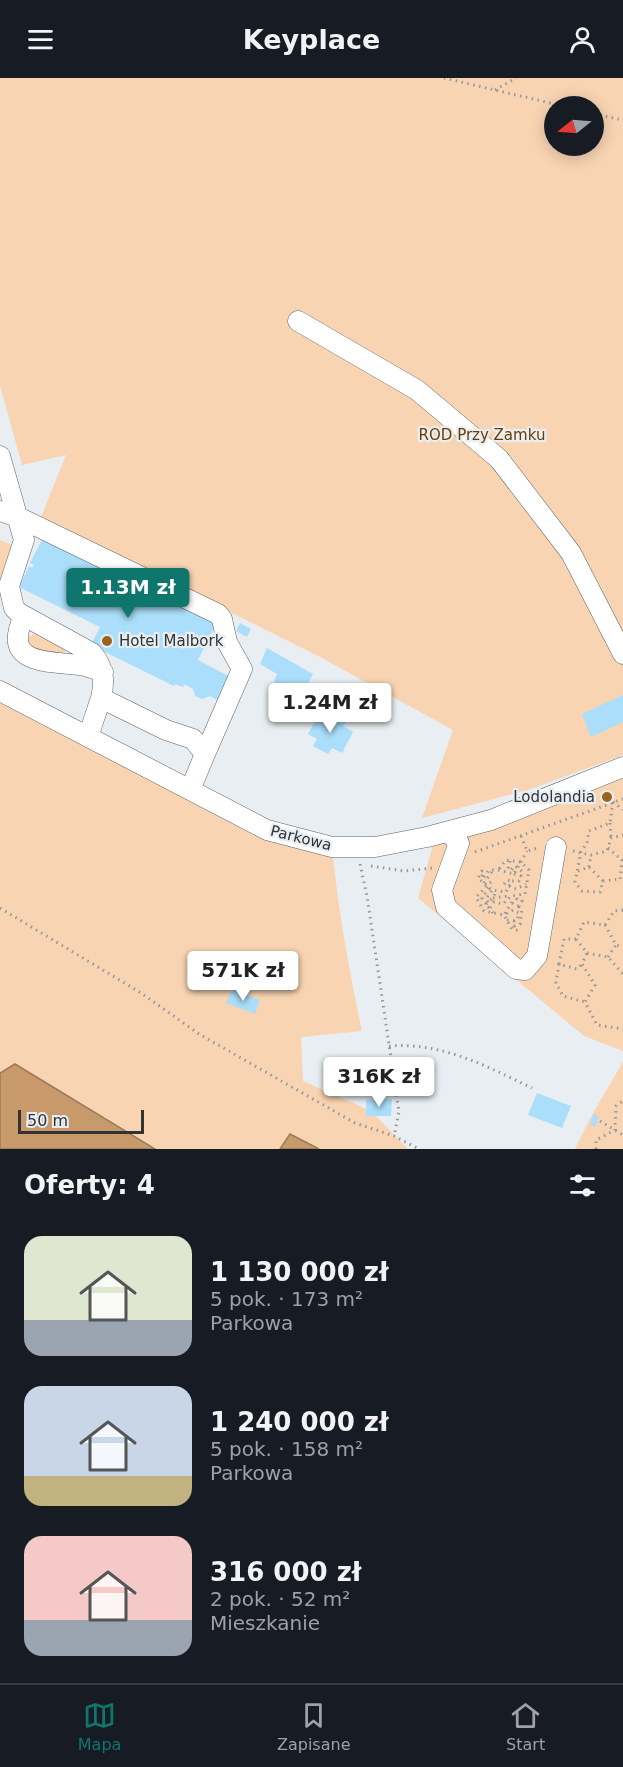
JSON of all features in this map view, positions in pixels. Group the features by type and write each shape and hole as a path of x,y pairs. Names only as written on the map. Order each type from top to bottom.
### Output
{"street":[{"path":"298,321 417,390 499,459 571,553 623,654"},
{"path":"0,456 9,514 24,540 9,586 14,608 24,616 92,653 99,661 103,672 104,686 88,736"},
{"path":"9,514 218,614 222,619 227,642 242,669 190,790"},
{"path":"24,616 17,634 20,649 26,655 36,660 84,666 103,672"},
{"name":"Parkowa","path":"0,691 267,830 358,856 491,820 623,768"},
{"path":"101,698 166,730 193,739 205,754"},
{"path":"448,832 459,843 442,890 446,907 516,969 525,970 537,957 556,847"}],"path":[{"path":"444,78 544,102"},
{"path":"494,91 516,78"},
{"path":"604,116 623,120"},
{"path":"358,856 404,871 418,871 453,861 623,799"},
{"path":"614,802 623,810"},
{"path":"611,838 610,823 614,802"},
{"path":"603,881 600,892 582,891 575,882 581,852 587,843 589,831 610,823"},
{"path":"589,867 603,881 621,881 622,860 608,848"},
{"path":"514,874 527,851"},
{"path":"589,867 591,855"},
{"path":"358,856 367,896 399,1112 394,1136"},
{"path":"493,913 482,898 496,870 507,860 521,862 529,870 525,884 516,889 509,886"},
{"path":"510,861 508,869 511,870 515,866 518,868"},
{"path":"577,871 589,867"},
{"path":"488,904 493,898 525,894 524,876 518,868"},
{"path":"493,898 489,888 478,878 482,871 484,873 481,877 483,878 489,870 522,874"},
{"path":"504,884 507,880 519,881 522,874"},
{"path":"489,888 506,892 512,881"},
{"path":"491,882 489,888 476,897 484,911 504,915 513,910 520,914"},
{"path":"518,895 517,899 522,901 518,906"},
{"path":"488,904 494,902 503,904 511,896"},
{"path":"507,900 522,909 514,921 507,920"},
{"path":"504,915 512,902"},
{"path":"0,908 141,993 210,1040 356,1123 394,1136 419,1149"},
{"path":"604,925 614,910 623,910"},
{"path":"513,915 520,914"},
{"path":"504,915 512,929 522,931"},
{"path":"576,939 584,922 604,925"},
{"path":"604,925 616,945"},
{"path":"576,939 564,939 556,983 563,996 585,1002 597,1024 623,1029"},
{"path":"576,939 587,953 608,957 623,974"},
{"path":"616,945 623,946"},
{"path":"608,957 616,945"},
{"path":"559,964 577,969 587,953"},
{"path":"582,964 596,985 585,1002"},
{"path":"389,1046 410,1045 471,1058 532,1088"},
{"path":"615,1130 616,1106 623,1101"},
{"path":"600,1121 623,1135"},
{"path":"596,1149 596,1140 615,1130"}],"green space":[{"name":"ROD Przy Zamku","path":"0,78 623,78 623,755 528,790 422,818 453,730 320,657 41,517 66,455 22,465 0,386"},
{"path":"0,540 15,546 1,580 0,598"},
{"path":"33,634 65,648 65,655 39,653 29,645 28,638"},
{"path":"0,691 236,814 332,847 344,939 362,1031 301,1037 303,1081 371,1111 408,1149 319,1149 291,1134 280,1149 155,1149 15,1064 0,1073"},
{"path":"623,773 623,1051 584,1036 418,898 433,845"},
{"path":"623,1062 623,1149 575,1149 593,1113"}],"shaded area":[{"path":"15,1064 155,1149 0,1149 0,1073"},
{"path":"290,1134 319,1149 280,1149"}],"building":[{"path":"43,538 216,624 198,660 232,678 219,701 210,696 202,699 195,696 193,689 184,684 183,687 175,684 174,686 91,645 100,627 19,587 29,566 32,568 34,565 30,563"},
{"path":"240,623 251,629 247,637 236,631"},
{"path":"267,648 313,674 303,694 295,690 291,696 272,687 277,674 260,664"},
{"path":"343,688 370,703 365,711 339,697"},
{"path":"623,695 623,722 591,737 582,714"},
{"path":"319,714 329,719 331,714 346,722 343,726 353,732 342,753 332,748 328,754 313,746 317,739 308,734"},
{"path":"232,989 260,1000 255,1014 226,1003"},
{"path":"537,1093 571,1106 562,1128 528,1115"},
{"path":"392,1099 391,1116 366,1116 366,1100"},
{"path":"594,1114 599,1117 595,1127 590,1124"}],"place":[{"name":"Hotel Malbork","path":"107,641"},
{"name":"Lodolandia","path":"607,797"}]}
